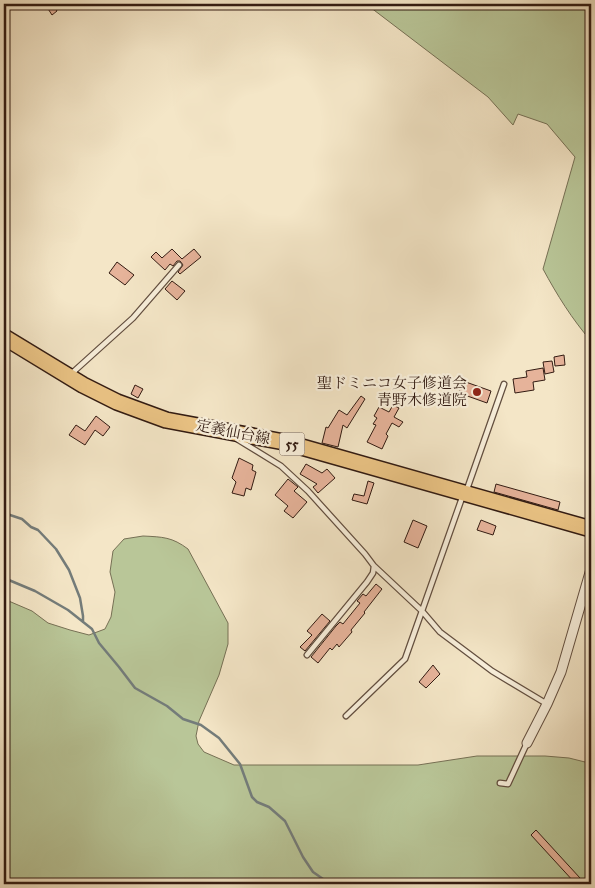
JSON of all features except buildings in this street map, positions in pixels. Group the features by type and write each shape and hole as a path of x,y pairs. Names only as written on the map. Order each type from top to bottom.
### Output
{"main road":[{"name":"定義仙台線","path":"4,337 117,402 166,420 301,446 591,529"}],"street":[{"path":"527,743 548,704 561,672 591,569"}],"lane":[{"path":"69,376 133,318 179,265"},
{"path":"346,716 405,659 504,384"},
{"path":"224,430 281,466 308,491 366,554 374,566 422,611 440,632 492,671 548,704"},
{"path":"307,655 367,582 373,573 374,566"},
{"path":"500,783 508,784 527,743"}],"green space":[{"path":"366,4 591,4 591,341 565,306 543,269 575,157 547,124 518,114 513,125 488,97"},
{"path":"143,536 167,538 188,549 228,623 228,644 219,675 199,721 196,736 198,744 204,752 234,765 418,765 477,756 545,756 569,758 589,763 591,764 591,884 4,884 4,599 32,611 48,623 70,630 89,635 105,629 111,617 115,592 110,572 113,551 124,539"}],"waterway":[{"path":"4,513 22,519 38,530 56,549 69,570 80,598 83,622"},
{"path":"4,578 35,591 68,610 92,629 99,643 135,688 167,706 183,719 201,725 219,738 240,764 252,797 257,802 269,807 285,821 303,857 313,872 326,881 347,884"}],"place":[{"name":"聖ドミニコ女子修道会 青野木修道院","path":"477,392"}]}
